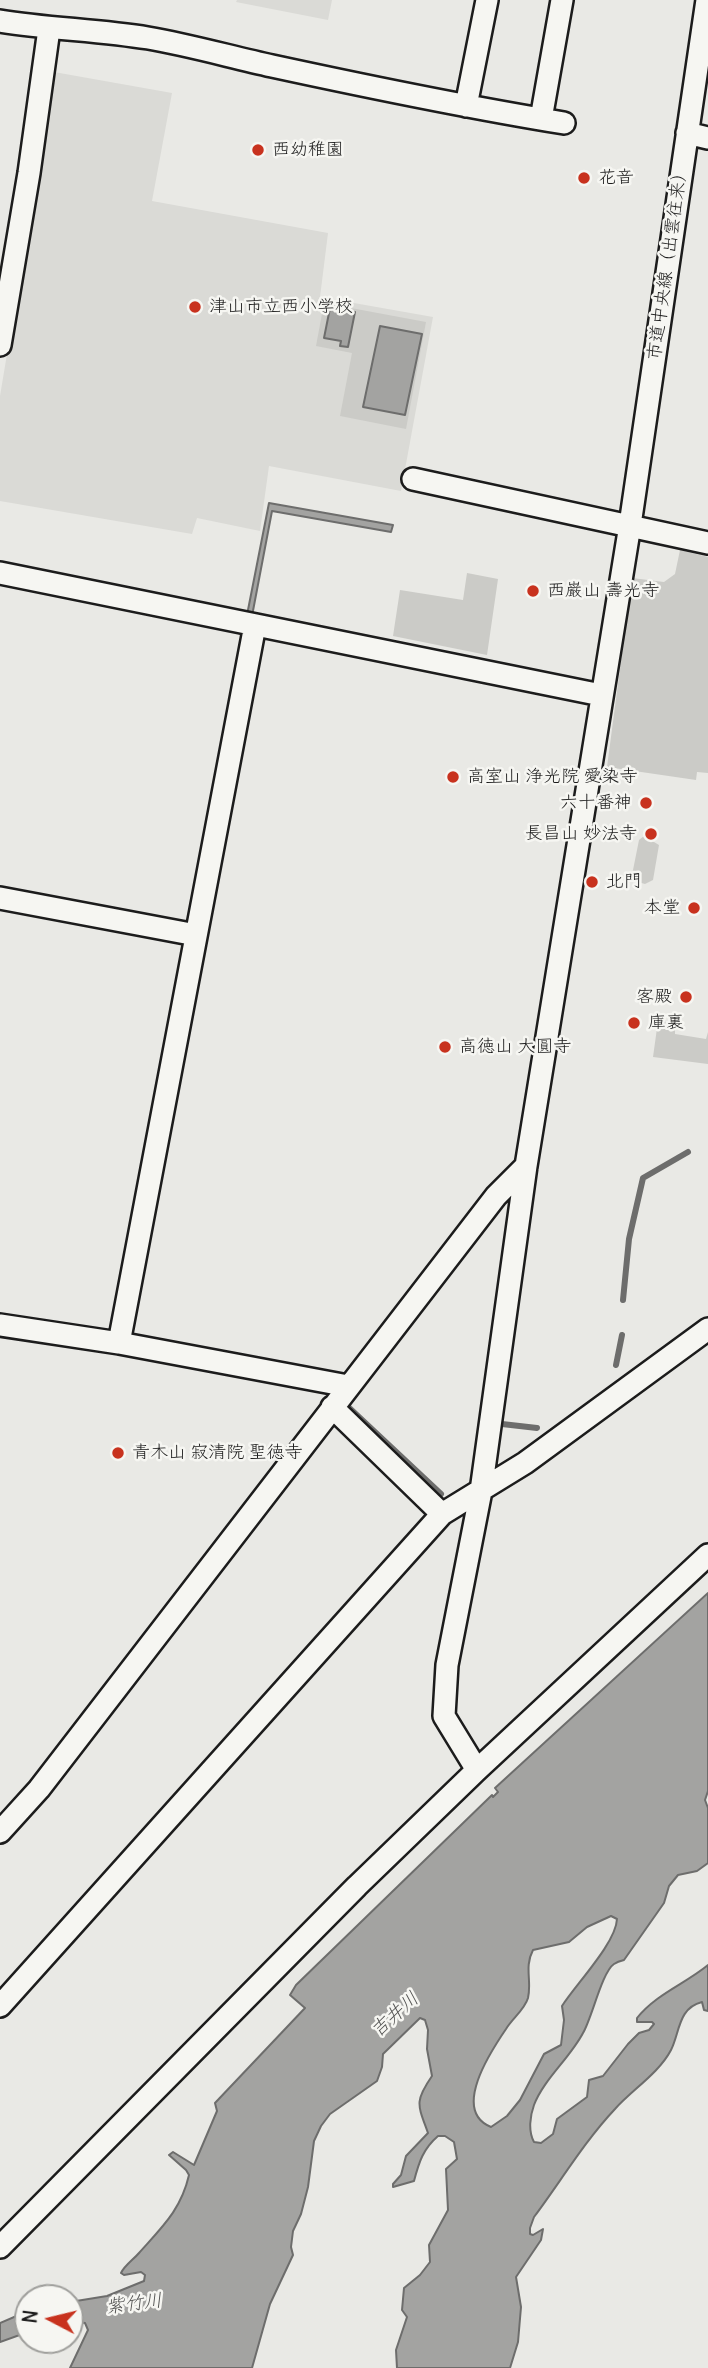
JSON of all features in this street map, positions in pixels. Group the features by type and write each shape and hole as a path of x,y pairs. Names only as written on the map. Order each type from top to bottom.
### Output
{"street":[{"path":"466,106 488,0"},
{"path":"541,119 562,0"},
{"name":"市道中央線（出雲往来）","path":"477,1770 444,1716 447,1665 481,1490 526,1166 630,525 706,0"},
{"path":"0,21 49,29 149,38 466,106 564,123"},
{"path":"0,345 29,173 49,29"},
{"path":"687,134 708,138"},
{"path":"413,479 708,543"},
{"path":"0,573 601,695"},
{"path":"120,1343 255,625"},
{"path":"0,898 196,935"},
{"path":"0,1832 39,1789 496,1196 526,1166"},
{"path":"0,1325 120,1343 348,1386"},
{"path":"0,2006 442,1514 525,1463 708,1329"},
{"path":"332,1407 442,1514"},
{"path":"0,2247 357,1886 708,1555"}],"shaded area":[{"path":"332,0 328,20 236,2"},
{"name":"津山市立西小学校","path":"54,72 172,93 152,201 328,233 320,297 433,317 401,491 269,466 260,531 197,518 192,534 0,501 0,396"},
{"path":"324,303 426,322 406,429 340,416 352,353 316,346"},
{"path":"680,550 708,557 708,773 697,772 696,780 607,767 632,578 664,582 675,574"},
{"path":"467,573 498,579 487,655 393,636 400,590 463,600"},
{"path":"644,836 659,845 653,880 645,884 631,880 639,840"},
{"path":"658,1021 675,1023 675,1034 706,1039 708,1032 708,1064 653,1057"}],"water":[{"path":"330,308 355,312 348,347 340,346 341,341 324,338"},
{"path":"380,326 422,334 405,415 363,407"},
{"path":"269,503 393,525 391,532 272,511 252,616 247,615"},
{"path":"708,1593 708,1791 705,1800 708,1808 708,1863 697,1871 678,1875 669,1886 664,1903 624,1960 615,1963 610,1969 583,2033 538,2095 530,2124 534,2142 541,2143 553,2134 557,2119 587,2097 589,2080 603,2076 628,2044 654,2024 637,2022 637,2018 662,1996 708,1965 708,2011 704,2010 702,2002 688,2010 666,2058 604,2122 534,2217 530,2234 543,2229 541,2240 516,2277 521,2307 518,2342 510,2368 397,2368 396,2350 407,2317 402,2310 404,2288 420,2275 430,2262 429,2245 448,2210 446,2169 457,2159 454,2142 445,2136 438,2136 422,2156 414,2181 393,2187 401,2175 406,2156 428,2133 420,2098 432,2076 427,2049 428,2030 425,2020 420,2018 383,2054 377,2081 330,2114 321,2126 314,2141 308,2187 301,2214 293,2231 293,2255 270,2304 252,2368 70,2368 77,2354 84,2354 84,2338 88,2330 84,2323 84,2300 107,2296 144,2281 145,2275 141,2272 124,2275 121,2273 163,2226 181,2198 189,2175 169,2155 173,2152 194,2165 217,2111 215,2103 305,2008 290,1995 296,1985 498,1792 495,1788","holes":["611,1916 617,1919 615,1929 603,1951 562,2006 564,2020 561,2045 544,2054 520,2100 507,2116 491,2127 480,2119 474,2108 474,2095 484,2065 528,1998 529,1962 533,1950 569,1942 587,1927"]},
{"path":"14,2317 14,2337 0,2342 0,2323"}],"waterway":[{"path":"623,1300 629,1239 643,1178 688,1152"},
{"path":"616,1365 622,1335"},
{"path":"345,1404 441,1494"},
{"path":"502,1424 537,1428"}],"place":[{"name":"西幼稚園","path":"258,150"},
{"name":"花音","path":"584,178"},
{"name":"津山市立西小学校","path":"195,307"},
{"name":"西巌山 壽光寺","path":"533,591"},
{"name":"高室山 浄光院 愛染寺","path":"453,777"},
{"name":"六十番神","path":"646,803"},
{"name":"長昌山 妙法寺","path":"651,834"},
{"name":"北門","path":"592,882"},
{"name":"本堂","path":"694,908"},
{"name":"客殿","path":"686,997"},
{"name":"庫裏","path":"634,1023"},
{"name":"高徳山 大圓寺","path":"445,1047"},
{"name":"青木山 寂清院 聖徳寺","path":"118,1453"}],"water label":[{"name":"吉井川","path":"395,2015"},
{"name":"紫竹川","path":"134,2304"}]}
